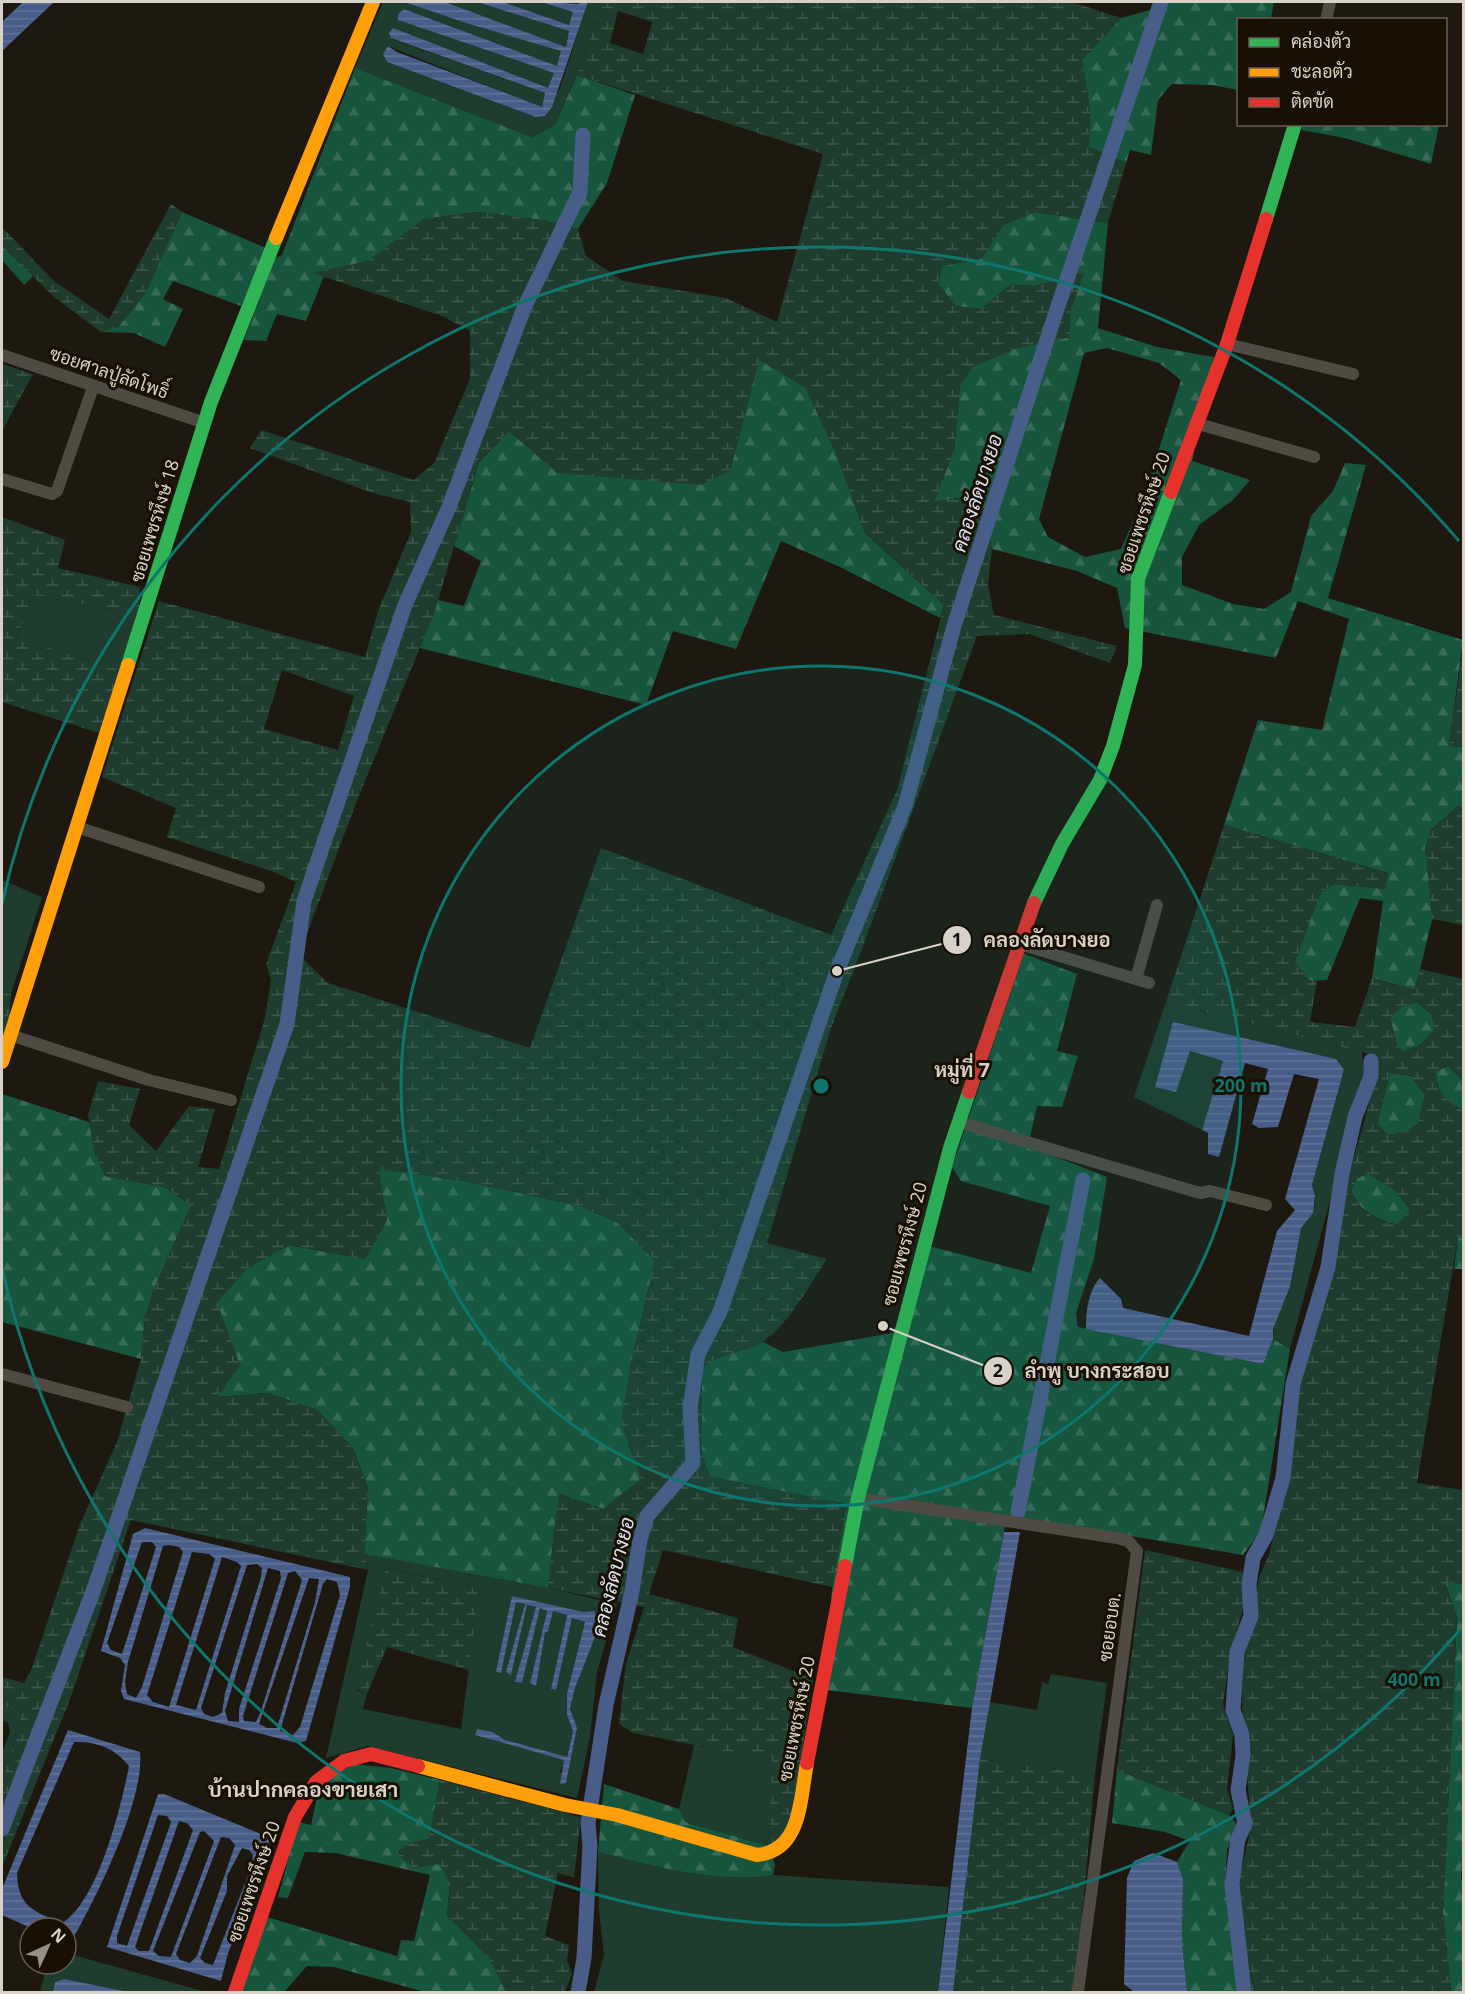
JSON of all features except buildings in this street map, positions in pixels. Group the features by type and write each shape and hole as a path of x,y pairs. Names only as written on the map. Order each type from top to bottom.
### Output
{"street":[{"name":"ซอยเพชรหึงษ์ 18","path":"2,1062 205,423 320,128 373,2"},
{"path":"1326,18 1330,2"},
{"name":"ซอยเพชรหึงษ์ 20","path":"234,1992 295,1816 307,1791 326,1771 351,1757 371,1754 565,1805 617,1815 757,1855 771,1854 783,1848 794,1831 858,1498 922,1249 959,1122 1038,893 1062,844 1100,780 1113,746 1135,665 1138,579 1195,423 1227,344 1295,126"},
{"path":"1227,344 1353,374"},
{"name":"ซอยศาลปู่ลัดโพธิ์","path":"2,355 205,423"},
{"path":"2,479 52,494 57,491 93,387"},
{"path":"1195,423 1314,457"},
{"path":"77,826 259,887"},
{"path":"1020,944 1143,981 1157,905"},
{"path":"10,1035 149,1080 231,1100"},
{"path":"959,1122 1200,1193 1210,1191 1266,1205"},
{"path":"2,1374 127,1407"},
{"name":"ซอยอบต.","path":"858,1498 1128,1540 1137,1551 1078,1992"}],"green space":[{"path":"383,2 404,2 562,51 557,66 404,9 398,14 399,20 554,73 548,89 394,29 392,39 545,93 542,108 388,46 384,54 387,62 536,117 544,116 560,88 588,2 603,2 577,75 555,125 532,137 355,68"},
{"path":"445,2 477,2 569,31 566,47"},
{"path":"503,2 541,2 573,12 570,25"},
{"path":"603,2 1072,2 1121,18 1082,60 1090,110 1089,147 1126,163 1108,223 1035,212 1003,225 982,258 942,266 938,283 955,306 981,309 1011,284 1037,286 1084,273 1070,313 1070,337 1017,348 973,366 960,385 954,451 934,502 979,495 992,549 988,585 994,615 1117,646 1110,663 1029,634 977,636 831,1028 767,1243 827,1259 783,1324 774,1333 748,1349 715,1359 702,1370 702,1455 710,1477 847,1504 832,1587 663,1550 649,1594 738,1618 733,1647 813,1679 790,1832 769,1846 772,1760 633,1733 619,1724 626,1664 644,1607 548,1588 560,1494 603,1509 641,1479 621,1423 630,1367 655,1261 618,1223 580,1206 463,1181 378,1169 387,1220 365,1259 289,1245 247,1268 217,1302 240,1365 218,1397 268,1393 317,1410 353,1448 368,1488 364,1554 368,1570 131,1520 69,1702 2,1867 2,1786 22,1712 2,1705 2,1677 24,1683 32,1668 80,1524 117,1442 141,1359 145,1317 154,1289 191,1206 165,1187 105,1176 95,1153 88,1115 98,1081 140,1089 129,1125 156,1151 189,1106 215,1109 198,1167 219,1169 265,1018 271,980 266,964 296,882 274,872 167,837 176,808 102,777 159,601 365,657 378,611 411,532 410,502 373,493 250,448 261,430 414,480 434,463 470,379 470,331 442,316 313,273 368,261 424,219 477,212 542,220 578,229 586,256 623,281 726,298 777,322 823,154 577,75","holes":["618,11 652,22 643,54 610,43","759,360 806,388 835,451 865,533 944,605 897,790 831,935 601,848 530,1048 328,983 299,955 356,803 435,611 479,461 509,431 557,473 701,485 730,471","282,670 354,696 338,750 264,729"]},
{"path":"1153,2 1274,2 1271,18 1237,18 1237,90 1212,85 1172,84 1158,100 1151,155 1130,150 1126,163 1089,147 1090,110 1082,60 1121,18 1150,10"},
{"path":"355,68 532,137 555,125 577,75 635,95 607,183 578,229 542,220 477,212 424,219 368,261 315,273 324,276 306,321 277,314 266,341 244,340 275,258 282,255"},
{"path":"1302,126 1439,126 1431,164 1345,138 1301,130"},
{"path":"171,204 182,212 146,292 119,326 101,332 54,297 2,246 2,227 54,281 109,319"},
{"path":"182,212 266,248 241,306 173,281 163,299 183,309 165,347 134,333 101,332 119,326 146,292"},
{"path":"1035,212 1108,223 1098,328 1157,347 1214,357 1192,461 1250,480 1233,500 1199,525 1182,557 1182,585 1233,604 1264,609 1291,592 1311,516 1333,491 1345,463 1366,465 1328,598 1463,640 1449,746 1463,747 1463,809 1458,806 1431,830 1425,847 1434,912 1415,990 1372,978 1383,901 1360,898 1327,980 1309,981 1294,962 1321,892 1334,884 1385,889 1388,873 1224,825 1258,720 1322,730 1349,619 1298,601 1276,658 1125,628 1117,588 1077,571 992,549 979,495 933,502 954,451 960,385 973,366 1017,348 1070,337 1070,313 1083,273 1036,286 1011,285 981,309 955,306 938,283 942,266 982,258 1003,225","holes":["1107,348 1159,363 1181,380 1143,499 1121,549 1085,557 1048,537 1039,519 1084,353"]},
{"path":"2,246 33,276 24,285 2,260"},
{"path":"759,359 806,388 835,451 865,533 944,605 940,618 840,567 781,541 736,649 673,631 646,705 420,648 438,600 464,606 481,561 454,546 479,462 509,431 558,473 730,471"},
{"path":"2,364 33,374 2,431"},
{"path":"2,517 65,540 58,568 140,587 139,615 33,595 17,638 123,671 99,733 2,702"},
{"path":"33,595 139,615 123,671 17,639"},
{"path":"1463,647 1463,747 1449,746"},
{"path":"1458,806 1464,809 1463,925 1432,919 1425,847 1431,830"},
{"path":"1224,825 1388,873 1386,889 1334,884 1321,892 1295,962 1309,980 1317,980 1310,1022 1355,1027 1372,978 1414,990 1420,969 1463,979 1463,1081 1450,1066 1435,1071 1443,1095 1451,1103 1463,1109 1463,1238 1458,1237 1417,1483 1463,1490 1463,1584 1445,1582 1457,1617 1443,1913 1451,1992 1246,1992 1238,1885 1251,1827 1242,1702 1243,1666 1259,1577 1269,1555 1289,1475 1302,1370 1331,1274 1349,1176 1373,1089 1377,1056 1166,1002","holes":["1417,1002 1432,1015 1434,1030 1420,1045 1403,1052 1397,1045 1390,1018 1401,1007","1390,1073 1411,1076 1425,1095 1417,1124 1402,1133 1388,1135 1377,1123","1367,1173 1395,1190 1410,1210 1397,1225 1369,1214 1359,1205 1351,1191 1357,1179"]},
{"path":"2,880 42,897 11,994 2,993"},
{"path":"1024,954 1077,974 1057,1051 1078,1056 1062,1107 1037,1106 1028,1146 1107,1177 1094,1259 1076,1313 1078,1327 1263,1364 1273,1339 1290,1349 1261,1531 1243,1555 1007,1515 972,1708 826,1690 832,1587 846,1504 710,1477 702,1455 701,1370 709,1361 763,1342 783,1352 893,1333 929,1246 1031,1273 1050,1206 961,1181 952,1167"},
{"path":"2,993 11,994 10,1016 2,1045"},
{"path":"1166,1002 1362,1052 1364,1074 1290,1349 1273,1339 1273,1332 1290,1287 1298,1234 1315,1205 1312,1185 1344,1071 1189,1051 1223,1061 1202,1130 1134,1097"},
{"path":"1417,1002 1432,1015 1434,1030 1420,1045 1403,1052 1397,1045 1390,1018 1401,1007"},
{"path":"1449,1066 1463,1081 1463,1109 1446,1099 1438,1084 1435,1071"},
{"path":"1390,1073 1411,1076 1425,1095 1418,1124 1402,1133 1388,1135 1377,1124"},
{"path":"2,1094 89,1122 95,1153 105,1176 165,1187 191,1206 154,1289 145,1317 141,1359 2,1322"},
{"path":"378,1168 463,1181 580,1206 618,1223 655,1261 630,1367 628,1444 642,1479 603,1509 560,1494 548,1588 364,1554 368,1488 353,1448 317,1410 268,1393 217,1397 217,1302 247,1268 289,1245 365,1259 387,1220"},
{"path":"1367,1173 1395,1190 1411,1211 1397,1225 1370,1214 1359,1205 1351,1191 1357,1179"},
{"path":"1458,1237 1463,1238 1463,1269 1454,1269"},
{"path":"1145,1550 1243,1572 1243,1608 1230,1655 1223,1704 1233,1735 1227,1789 1233,1809 1229,1815 1117,1770"},
{"path":"364,1554 548,1588 617,1604 597,1672 590,1737 577,1798 368,1746 326,1758 368,1570","holes":["387,1568 479,1589 461,1729 363,1709 367,1694 356,1690","512,1596 584,1612 597,1632 575,1688 570,1710 577,1728 566,1783 560,1771 565,1760 475,1735 477,1729 493,1732 505,1740 566,1758 573,1731 567,1715 567,1693 585,1622 572,1618 556,1690 551,1689 567,1614 553,1610 548,1631 545,1633 535,1686 530,1683 547,1610 540,1607 522,1683 516,1682 536,1607 527,1605 511,1674 506,1672 525,1604 516,1601 501,1673"]},
{"path":"386,1568 479,1589 469,1670 387,1647 367,1694 356,1689"},
{"path":"1445,1582 1464,1584 1464,1829 1461,1879 1464,1882 1463,1992 1451,1992 1443,1913 1457,1617"},
{"path":"1051,1674 1107,1683 1095,1774 980,1759 990,1702 1037,1710 1042,1682 1048,1684"},
{"path":"2,1705 22,1712 2,1786 2,1753 10,1732 8,1723 2,1720"},
{"path":"694,1745 773,1760 769,1846 685,1822 679,1809"},
{"path":"980,1759 1095,1774 1075,1992 953,1992"},
{"path":"354,1764 391,1768 440,1780 429,1839 408,1844 396,1853 415,1868 440,1863 450,1883 447,1915 490,1959 506,1992 425,1992 334,1967 307,1966 284,1992 239,1992 267,1917 397,1956 401,1940 414,1941 430,1875 335,1853 305,1852 288,1898 278,1897 298,1822 311,1825 320,1783"},
{"path":"1117,1770 1229,1815 1238,1825 1227,1850 1225,1882 1235,1949 1237,1992 1187,1992 1182,1943 1183,1879 1177,1862 1190,1841 1165,1832 1112,1823"},
{"path":"440,1780 581,1817 574,1877 558,1873 545,1936 569,1945 567,1960 572,1974 565,1992 506,1992 490,1959 447,1915 450,1883 440,1864 415,1868 395,1853 408,1844 429,1839"},
{"path":"604,1784 679,1809 685,1822 769,1846 775,1865 773,1875 729,1877 707,1875 663,1868 598,1852"},
{"path":"598,1852 663,1868 707,1875 751,1877 773,1875 949,1887 938,1992 594,1992 604,1955 599,1911"},
{"path":"78,1956 206,1992 129,1992 64,1979 55,1982 53,1992 40,1992 44,1976 78,1976"}],"water":[{"path":"23,2 54,2 2,51 2,22"},
{"path":"404,2 445,2 566,47 569,31 477,2 503,2 569,25 573,12 541,2 579,4 588,2 552,107 545,116 536,117 387,62 383,54 388,46 397,52 542,107 545,93 391,38 389,33 393,28 548,88 554,73 398,20 398,14 404,9 557,66 561,51"},
{"path":"1173,1022 1336,1059 1344,1070 1312,1185 1315,1196 1313,1213 1301,1228 1290,1287 1273,1329 1273,1339 1263,1364 1086,1329 1090,1295 1100,1278 1121,1299 1123,1308 1249,1336 1277,1231 1295,1210 1285,1199 1319,1079 1294,1074 1278,1127 1259,1128 1252,1124 1268,1069 1245,1063 1219,1157 1208,1154 1208,1133 1202,1130 1223,1061 1190,1051 1176,1092 1155,1087"},
{"path":"145,1528 350,1577 350,1587 306,1741 297,1743 124,1699 121,1691 125,1665 120,1658 101,1651 133,1534","holes":["142,1542 152,1542 156,1547 122,1654 111,1650 107,1643","163,1546 179,1547 183,1552 142,1687 136,1698 127,1694 125,1682 128,1662","192,1552 209,1554 215,1559 169,1707 153,1702 147,1695","222,1557 237,1562 241,1566 196,1710 176,1705","257,1564 262,1568 261,1577 225,1693 222,1713 213,1717 204,1714 201,1708 247,1565","268,1568 280,1571 281,1578 239,1709 239,1722 228,1721 225,1711","295,1571 302,1580 261,1711 256,1722 244,1721 243,1716 288,1573","309,1578 319,1579 315,1602 277,1728 267,1728 259,1724","327,1579 337,1582 340,1595 300,1727 293,1735 280,1731 323,1584"]},
{"path":"1004,1532 1020,1532 980,1759 953,1992 938,1992 972,1708"},
{"path":"512,1596 584,1612 594,1611 598,1620 593,1623 597,1632 575,1688 570,1709 577,1728 566,1783 560,1784 564,1760 475,1735 477,1729 493,1732 505,1740 567,1757 573,1731 567,1715 567,1693 585,1622 572,1618 556,1690 551,1689 567,1615 553,1611 548,1631 545,1633 536,1686 530,1683 547,1611 540,1608 522,1683 515,1682 536,1607 527,1605 511,1675 506,1672 525,1604 516,1602 501,1673 496,1672"},
{"path":"68,1730 140,1752 135,1796 127,1823 104,1877 78,1929 78,1916 70,1916 87,1895 97,1875 114,1828 129,1766 111,1750 97,1744 74,1742 17,1873 20,1893 24,1901 35,1911 45,1916 18,1916 18,1922 2,1915 2,1889"},
{"path":"158,1794 164,1794 268,1837 270,1849 228,1953 221,1981 107,1947","holes":["158,1815 167,1816 171,1822 127,1946 117,1943 117,1936","179,1821 187,1823 193,1830 149,1951 139,1951 135,1947","204,1831 214,1841 171,1957 159,1956 153,1951 200,1832","221,1837 229,1838 235,1845 197,1956 190,1963 180,1960 176,1954","242,1848 249,1850 253,1855 251,1868 213,1965 205,1963 200,1958 227,1891 227,1876"]},
{"path":"1153,1853 1177,1862 1183,1879 1182,1943 1187,1992 1134,1992 1124,1984 1127,1878 1134,1861"},
{"path":"64,1979 129,1992 53,1992 55,1982"}],"waterway":[{"name":"คลองลัดบางยอ","path":"578,1992 584,1958 590,1846 588,1823 606,1705 647,1516 693,1463 690,1408 698,1354 720,1312 837,971 905,806 954,626 1057,309 1161,2"},
{"path":"2,1829 94,1589 287,1024 304,901 405,605 449,507 524,308 580,192 583,135"},
{"path":"1244,1992 1232,1884 1238,1839 1245,1824 1238,1790 1243,1756 1242,1735 1233,1710 1237,1652 1251,1616 1249,1585 1253,1558 1266,1535 1283,1478 1293,1384 1328,1267 1342,1174 1355,1117 1371,1076 1371,1061"},
{"path":"1018,1512 1083,1180"}],"traffic: fast":[{"path":"1266,219 1294,126"},
{"path":"128,665 211,402 276,238"},
{"path":"1034,903 1062,844 1100,780 1113,746 1135,665 1138,579 1171,492"},
{"path":"845,1566 858,1498 950,1148 969,1092"}],"traffic: slow":[{"path":"276,238 373,2"},
{"path":"2,1062 128,665"},
{"path":"418,1766 565,1805 617,1815 757,1855 772,1851 783,1844 791,1833 800,1806 807,1763"}],"traffic: jam":[{"path":"1171,492 1227,344 1266,219"},
{"path":"969,1092 1034,903"},
{"path":"807,1763 845,1566"},
{"path":"235,1992 295,1817 316,1782 344,1761 371,1754 418,1766"}],"place":[{"name":"คลองลัดบางยอ","path":"837,971"},
{"name":"ลำพู บางกระสอบ","path":"883,1326"}],"district":[{"name":"หมู่ที่ 7","path":"962,1070"},
{"name":"บ้านปากคลองขายเสา","path":"303,1790"}]}
